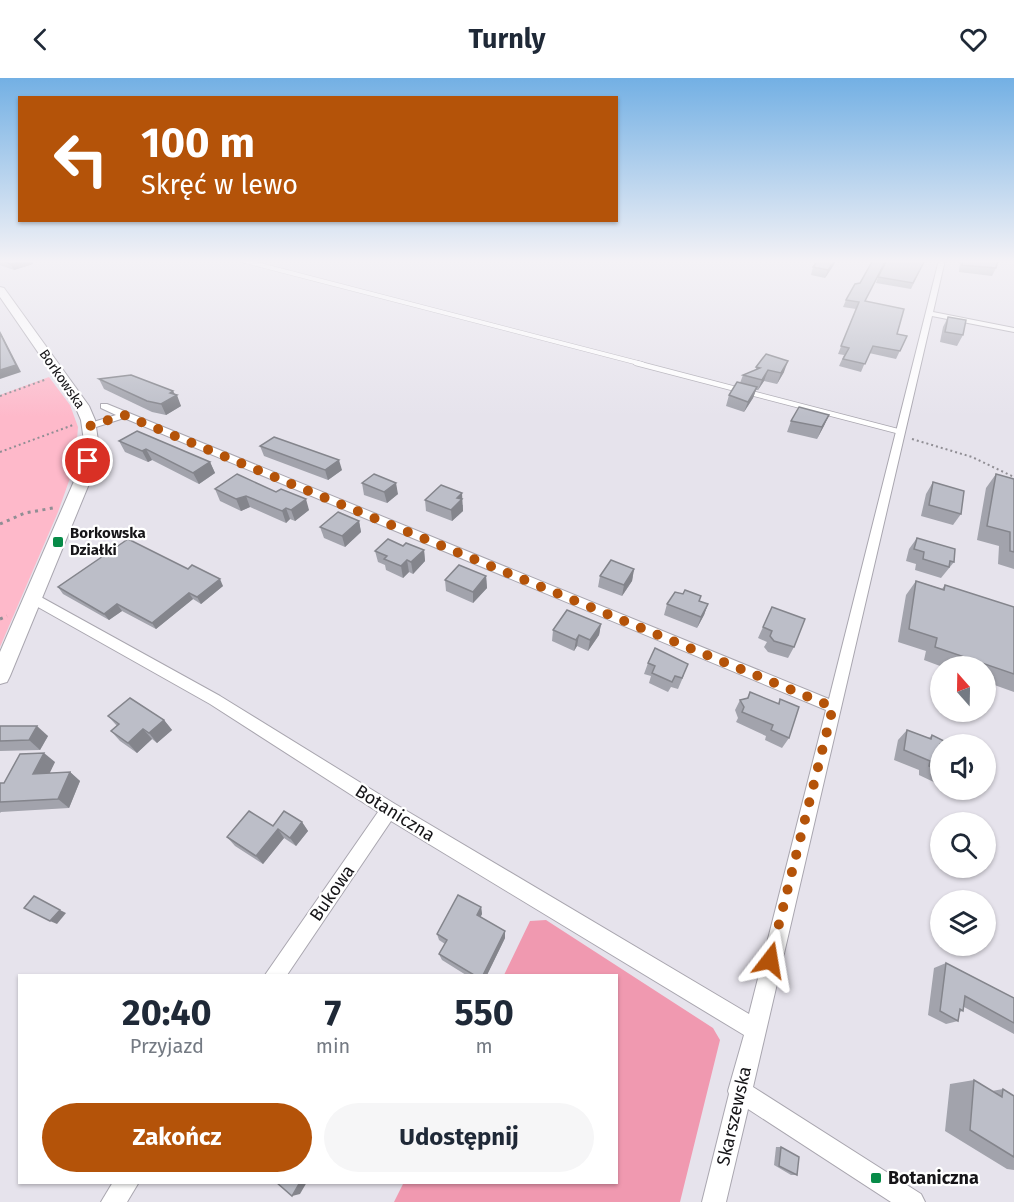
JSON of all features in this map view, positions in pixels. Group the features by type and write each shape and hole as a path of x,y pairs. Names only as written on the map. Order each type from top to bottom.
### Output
{"street":[{"name":"Borkowska","path":"0,676 83,479 91,451 82,430 82,406 16,312"},
{"name":"Skarszewska","path":"714,1202 753,1029 901,434 928,313"},
{"path":"928,313 1014,330"},
{"path":"104,406 833,707"},
{"path":"82,430 124,415"},
{"name":"Botaniczna","path":"34,599 215,700 389,810 753,1029"},
{"name":"Bukowa","path":"276,974 389,810"},
{"path":"739,1091 913,1202"},
{"path":"113,1202 126,1184"}],"lane":[{"path":"440,312 901,434"}],"path":[{"path":"0,396 60,375"},
{"path":"46,379 51,385"},
{"path":"0,452 73,424 82,430"},
{"path":"901,434 972,458 1014,477"},
{"path":"49,518 56,502"},
{"path":"0,524 25,513 53,508"},
{"path":"0,619 8,615 4,623"}],"shaded area":[{"path":"49,377 70,405 78,427 75,464 58,512 0,647 0,395"},
{"path":"546,920 713,1028 720,1040 680,1202 394,1202 403,1184 618,1184 618,974 504,974 530,921"}],"building":[{"path":"855,312 903,312 897,334 907,336 900,351 873,346 865,364 843,359 849,348 841,346"},
{"path":"948,317 966,320 963,335 945,332"},
{"path":"0,333 16,365 0,370"},
{"path":"766,354 788,361 781,373 768,370 762,380 743,375 760,368 756,367"},
{"path":"131,375 173,391 170,393 177,395 161,404 147,401 99,379"},
{"path":"737,382 757,387 748,402 729,395"},
{"path":"799,407 829,415 822,427 791,421"},
{"path":"137,431 210,462 193,473 146,449 142,451 119,441"},
{"path":"274,437 339,460 325,470 260,446"},
{"path":"237,474 276,492 281,489 306,499 291,510 286,508 282,511 246,496 236,499 215,489"},
{"path":"374,474 396,483 384,492 362,483"},
{"path":"996,474 1014,479 1014,552 1010,551 1010,532 987,526"},
{"path":"933,482 964,491 961,514 929,505"},
{"path":"441,485 462,493 457,498 462,499 451,510 425,500"},
{"path":"338,512 359,521 342,536 320,527"},
{"path":"917,538 955,549 954,562 950,561 949,567 923,559 924,552 914,549"},
{"path":"128,539 188,569 192,565 220,579 197,597 189,593 152,623 117,604 104,614 58,587"},
{"path":"388,539 403,546 406,543 424,550 411,562 407,560 401,566 384,559 387,556 375,551"},
{"path":"611,560 634,569 624,585 600,576"},
{"path":"459,565 486,576 473,592 445,580"},
{"path":"916,581 944,590 945,585 1014,607 1014,674 996,668 996,656 961,656 935,647 937,638 909,629"},
{"path":"685,590 701,596 699,601 708,604 701,617 667,604 675,592 683,594"},
{"path":"772,607 805,619 794,647 774,641 770,636 772,631 763,627"},
{"path":"567,610 601,624 590,640 579,635 576,640 553,630"},
{"path":"655,648 688,664 682,678 675,676 672,682 652,673 655,666 648,663"},
{"path":"750,692 779,704 780,699 799,707 789,738 771,730 773,725 742,712 744,707 740,700 748,698"},
{"path":"130,698 164,720 149,733 143,729 128,743 111,731 119,724 108,716"},
{"path":"0,726 37,726 29,740 0,741"},
{"path":"907,730 930,739 930,761 904,750"},
{"path":"44,753 33,774 70,772 58,799 0,802 0,783 4,783 20,754"},
{"path":"249,811 273,826 284,811 302,822 290,838 278,829 256,856 227,837"},
{"path":"458,895 481,907 477,915 505,931 484,974 472,974 439,954 447,940 437,934"},
{"path":"34,896 60,910 50,921 24,908"},
{"path":"946,963 1014,998 1014,1023 965,996 963,1011 960,1009 958,1021 940,1011"},
{"path":"974,1080 1002,1097 1003,1089 1014,1096 1014,1157 970,1130"},
{"path":"781,1147 799,1157 797,1175 779,1166"},
{"path":"278,1184 299,1184 292,1196"}],"place":[{"name":"Borkowska Działki","path":"58,542"},
{"name":"Botaniczna","path":"876,1178"}],"route":[{"path":"88,461 91,446 90,426 124,415 833,707 770,960"}]}
